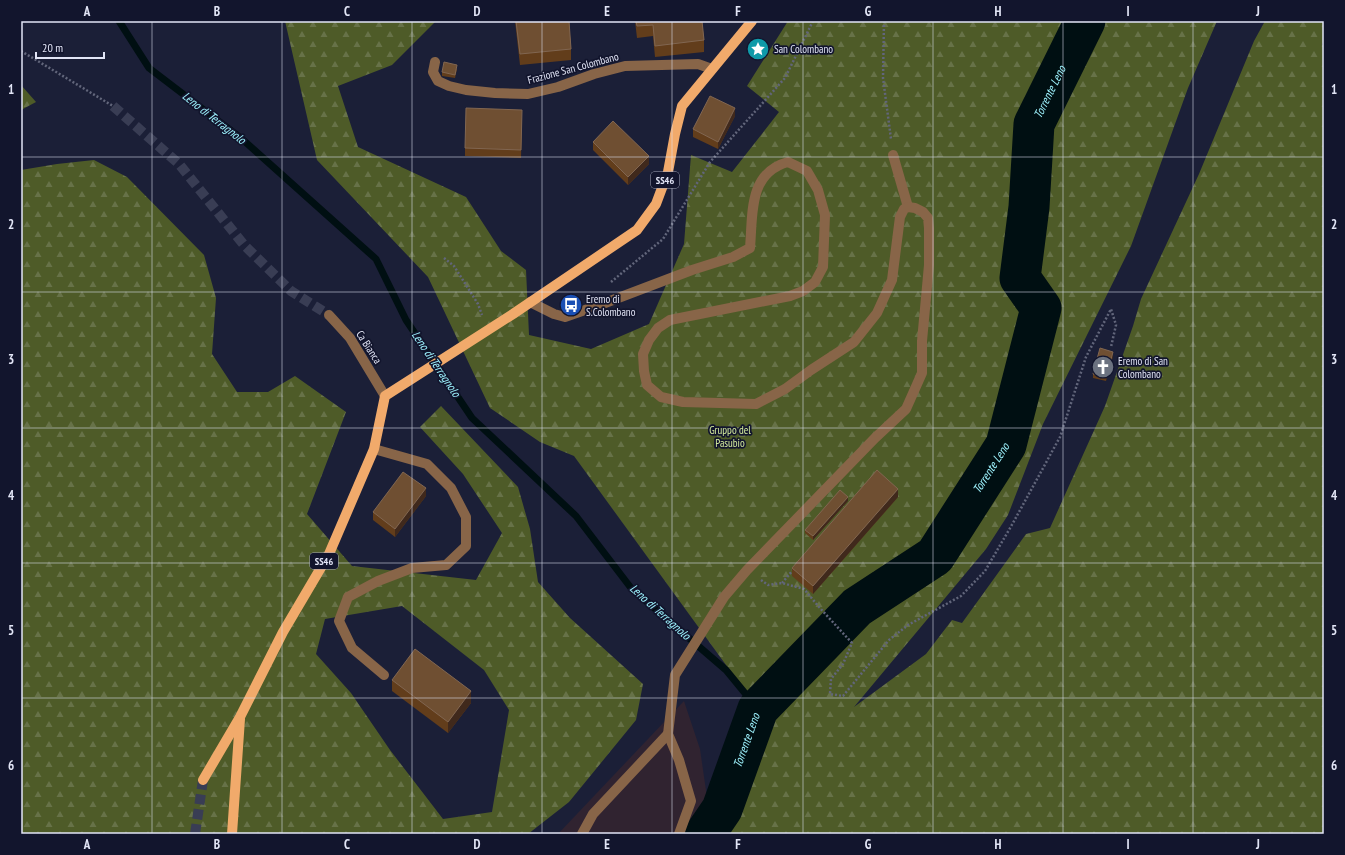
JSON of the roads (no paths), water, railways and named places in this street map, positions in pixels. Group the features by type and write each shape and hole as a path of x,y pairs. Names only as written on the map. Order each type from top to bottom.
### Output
{"main road":[{"name":"SS46","path":"232,834 240,717 282,632 329,554 374,449 385,396 513,314 638,230 656,204 668,172 682,106 752,21"},
{"path":"203,780 240,717"}],"street":[{"name":"Frazione San Colombano","path":"435,62 433,72 438,81 449,86 466,90 495,93 528,94 624,66 698,64 712,70"},
{"path":"893,155 908,206"},
{"path":"530,302 554,314 564,316 606,303 692,270 733,257 750,248 755,196 759,182 777,164 788,162 807,171 818,190 825,215 823,267 815,282 803,291 790,296 670,320 658,328 648,340 643,354 647,385 661,397 683,402 756,404 785,389 854,342 877,313 892,280 900,217 904,209 908,206"},
{"path":"679,834 691,800 679,760 668,734 675,675 724,597 747,570 875,438 906,409 922,373 922,341 929,265 929,228 928,218 923,212 908,206"},
{"name":"Ca Bianca","path":"329,315 350,338 385,396"},
{"path":"374,449 427,464 451,488 466,517 466,546 446,565 412,568 378,581 348,597 339,621 352,648 384,675"},
{"path":"582,834 593,814 651,754 668,734"}],"water":[{"path":"730,748 742,753 760,764 713,834 695,834 709,811"}],"waterway":[{"name":"Leno di Terragnolo","path":"119,21 149,68 242,139 376,259 406,320 472,418 576,516 631,588 726,670 758,709"},
{"name":"Torrente Leno","path":"705,834 722,809 758,709 857,607 935,556 1006,445 1041,308 1020,278 1029,207 1034,124 1085,21"}],"tunnel":[{"path":"113,106 179,164 244,245 291,291 329,315"},
{"path":"195,834 203,780"}],"place":[{"name":"San Colombano","path":"758,49"},
{"name":"Eremo di S.Colombano","path":"571,305"},
{"name":"Eremo di San Colombano","path":"1103,367"}],"park label":[{"name":"Gruppo del Pasubio","path":"730,436"}]}
